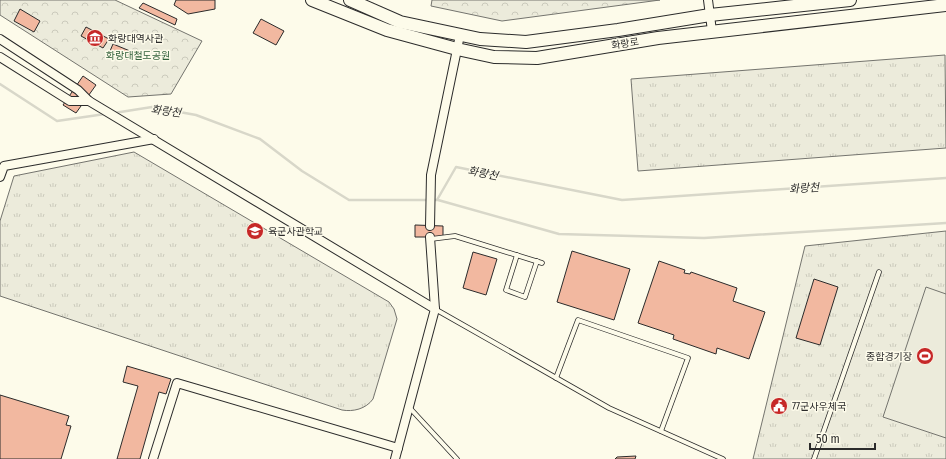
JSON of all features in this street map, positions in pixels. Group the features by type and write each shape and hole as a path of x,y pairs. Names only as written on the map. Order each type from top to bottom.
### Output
{"main road":[{"name":"화랑로","path":"312,0 387,30 457,49 494,56 537,58 658,38 712,31 946,5"},
{"name":"화랑로","path":"350,0 400,22 480,39 526,42 618,30 710,15 850,0"}],"street":[{"path":"708,0 712,31"},
{"path":"430,225 431,175 460,35"},
{"path":"0,39 78,90 89,101 434,309"},
{"path":"0,57 70,101 89,101"},
{"path":"0,177 4,166 154,139"},
{"path":"395,459 434,309 430,238"},
{"path":"153,459 176,383 398,448"}],"lane":[{"path":"430,238 455,236 542,263"},
{"path":"517,255 506,290 525,297 537,261"},
{"path":"814,459 879,272"},
{"path":"434,309 610,408 721,459"},
{"path":"556,378 578,320 688,358 661,431"},
{"path":"408,406 457,459"}],"green space":[{"name":"화랑대철도공원","path":"0,0 115,0 202,41 171,94 128,97 0,15"},
{"path":"432,0 660,0 502,21 431,6"},
{"path":"945,55 946,148 638,171 631,79"},
{"path":"134,152 389,302 394,309 397,319 373,399 367,405 350,411 342,410 0,296 0,221 14,176"},
{"path":"946,231 946,459 753,459 805,246"},
{"name":"종합경기장","path":"926,287 946,294 946,438 883,417"}],"building":[{"path":"176,0 215,0 215,9 188,14 174,5"},
{"path":"143,3 177,19 175,25 139,8"},
{"path":"20,9 40,21 34,32 14,21"},
{"path":"261,19 284,31 276,45 253,33"},
{"name":"화랑대역사관","path":"86,27 109,39 103,48 81,36"},
{"path":"113,44 130,51 127,59 110,51"},
{"path":"83,76 96,85 76,113 63,105"},
{"path":"415,225 443,226 443,237 415,237"},
{"path":"572,251 630,269 614,320 557,302"},
{"path":"473,252 497,259 486,295 463,288"},
{"path":"659,261 685,270 684,273 690,274 691,272 737,288 733,301 765,312 749,359 717,348 716,354 673,339 674,335 638,323"},
{"path":"814,279 838,287 820,345 796,338"},
{"path":"127,366 171,379 166,394 159,392 140,459 117,459 138,386 123,382"},
{"path":"0,395 69,416 66,425 71,426 61,459 0,459"},
{"path":"636,456 635,459 615,459 617,457"}],"waterway":[{"name":"화랑천","path":"0,84 57,121 105,114"},
{"name":"화랑천","path":"114,113 152,107 196,115 260,139 302,171 349,200 437,200 456,167 622,200 946,178"},
{"path":"438,200 559,234 704,238 946,223"}],"place":[{"name":"화랑대역사관","path":"95,38"},
{"name":"육군사관학교","path":"255,231"},
{"name":"종합경기장","path":"925,356"},
{"name":"77군사우체국","path":"779,406"}]}
